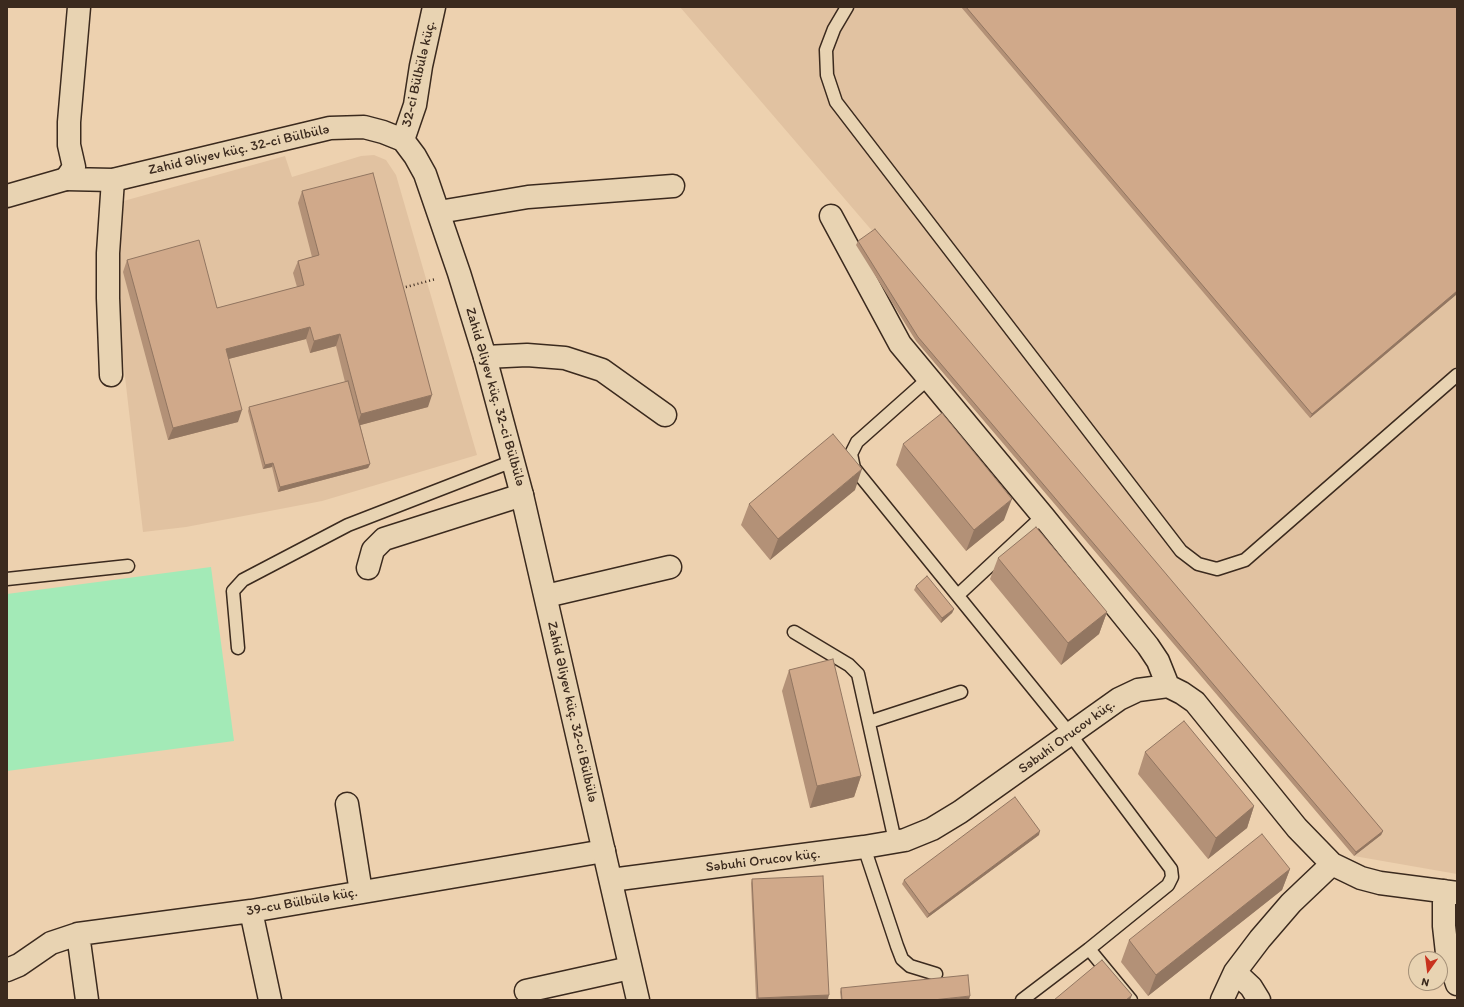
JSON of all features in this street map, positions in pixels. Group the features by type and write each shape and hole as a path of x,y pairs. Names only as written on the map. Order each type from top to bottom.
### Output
{"street":[{"path":"66,179 74,167 69,145 69,122 78,7"},
{"name":"32-ci Bülbülə küç.","path":"403,140 415,105 421,66 434,7"},
{"name":"Zahid Əliyev küç. 32-ci Bülbülə","path":"7,196 66,179 113,180 330,128 364,127 403,140 415,156 425,174 460,273 485,356 522,495 546,596 638,1000"},
{"path":"111,375 108,253 113,180"},
{"path":"439,212 528,197 673,186"},
{"path":"831,216 900,344 1043,516 1148,646 1158,662 1168,686 1195,702 1297,828 1332,864 1361,878 1380,883 1450,892 1444,926 1447,953 1457,984"},
{"path":"485,356 527,355 565,358 602,370 665,415"},
{"path":"368,568 373,550 384,539 522,495"},
{"path":"546,596 670,566"},
{"name":"Səbuhi Orucov küç.","path":"611,880 864,847 905,840 932,829 955,815 1119,699 1138,690 1151,687 1168,686"},
{"path":"347,804 361,892"},
{"name":"39-cu Bülbülə küç.","path":"7,970 19,965 51,943 78,934 251,911 604,851"},
{"path":"1222,1000 1235,972 1260,939 1291,903 1332,864"},
{"path":"251,911 270,1000"},
{"path":"78,934 87,1000"},
{"path":"526,991 630,968"},
{"path":"1235,972 1251,987 1259,1000"}],"lane":[{"path":"847,7 834,29 826,50 827,75 836,102 1181,551 1198,564 1217,569 1245,560 1457,375"},
{"path":"929,378 857,442 851,454 854,468 1070,734 1171,869 1172,877 1168,885 1089,949 1022,1000"},
{"path":"238,648 233,591 243,580 348,525 512,461"},
{"path":"958,595 1043,516"},
{"path":"7,579 128,566"},
{"path":"794,632 849,665 858,674 895,842"},
{"path":"869,722 961,692"},
{"path":"864,847 902,959 910,966 936,974"},
{"path":"1089,949 1130,1000"}],"path":[{"path":"396,290 460,273"}],"shaded area":[{"path":"680,7 1457,7 1457,874 1354,856 1381,835 874,233"},
{"path":"374,155 386,160 396,175 477,455 322,501 186,527 143,532 114,282 120,202 285,156 292,177 361,156"}],"green space":[{"path":"211,567 234,741 7,771 7,594"}],"building":[{"path":"966,7 1457,7 1457,291 1312,414"},
{"path":"373,173 432,395 361,414 340,334 314,341 310,327 226,349 242,410 173,428 127,260 199,240 217,308 304,285 298,261 319,255 302,191"},
{"path":"875,229 1383,831 1356,852 918,337 858,241"},
{"path":"348,381 370,464 280,487 273,463 265,465 249,407"},
{"path":"942,413 1012,499 974,530 903,444"},
{"path":"833,434 862,469 778,539 749,504"},
{"path":"1036,527 1107,612 1068,643 998,558"},
{"path":"927,576 954,609 942,618 916,586"},
{"path":"833,659 861,776 817,786 789,670"},
{"path":"1184,721 1254,806 1216,838 1145,752"},
{"path":"1015,797 1040,831 929,914 904,880"},
{"path":"1262,834 1290,869 1156,975 1129,940"},
{"path":"823,876 829,995 758,998 752,879"},
{"path":"1102,960 1132,995 1126,1000 1054,1000"},
{"path":"968,975 970,996 933,1000 842,1000 841,988"}]}
